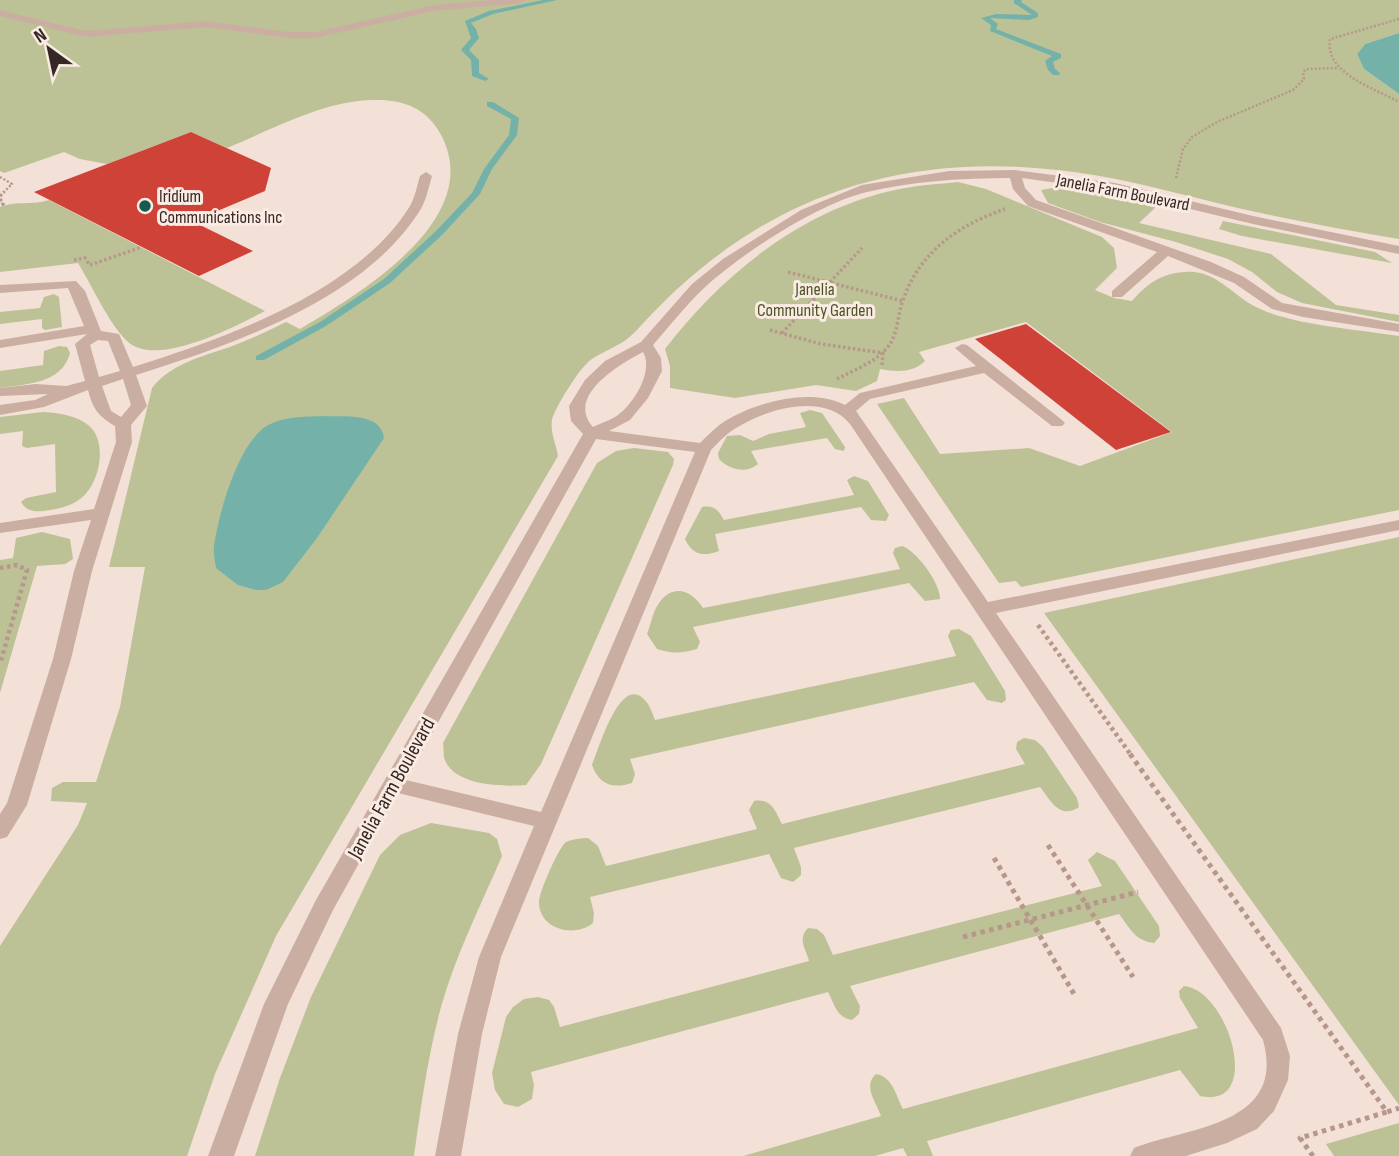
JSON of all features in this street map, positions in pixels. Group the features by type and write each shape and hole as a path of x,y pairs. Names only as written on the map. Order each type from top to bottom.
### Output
{"street":[{"path":"0,13 86,34 206,24 288,35 315,35 424,10 523,0"},
{"path":"1015,174 1019,189 1032,203 1167,250 1239,280 1277,306 1340,320 1399,328"},
{"name":"Janelia Farm Boulevard","path":"221,1156 276,1004 324,906 591,434 579,421 577,406 590,383 610,364 646,345 697,287 728,262 769,234 833,199 862,189 949,175 1015,174 1115,187 1252,220 1399,250"},
{"path":"0,410 39,404 66,391 129,373 241,334 321,293 352,273 381,249 400,228 416,206 426,176"},
{"path":"1117,294 1167,250"},
{"path":"0,289 71,284 78,291 94,332"},
{"path":"94,332 82,344 93,384 105,415 123,424"},
{"path":"0,344 94,332 114,337 139,406 123,424 124,442 83,571 62,659 17,805 0,831"},
{"path":"591,434 625,417 640,398 655,372 654,358 646,345"},
{"path":"962,348 1056,423"},
{"path":"847,411 865,396 986,368"},
{"path":"0,393 36,388 66,391"},
{"path":"448,1156 470,1034 490,957 704,448 728,425 758,411 810,401 832,404 847,411 1264,1020 1276,1043 1280,1063 1275,1086 1262,1110 1240,1126 1143,1156"},
{"path":"591,434 704,448"},
{"path":"0,528 102,513"},
{"path":"984,610 1399,525"},
{"path":"393,784 545,821"}],"path":[{"path":"1399,19 1331,39 1328,51 1338,68 1399,102"},
{"path":"0,177 12,184 0,197 3,204 0,205"},
{"path":"90,265 142,247"},
{"path":"782,333 862,248"},
{"path":"789,272 903,301"},
{"path":"770,330 821,344 883,353"},
{"path":"0,568 17,565 27,570 0,664"},
{"path":"1021,601 1387,1111"},
{"path":"1048,845 1133,977"},
{"path":"994,858 1074,994"},
{"path":"963,937 1215,873"},
{"path":"1313,1156 1300,1138 1399,1108"}],"green space":[{"path":"0,0 1399,0 1399,33 1365,44 1357,54 1364,69 1399,94 1399,239 1278,217 1094,175 1027,167 963,167 902,174 843,189 788,212 735,243 684,283 631,336 587,363 563,397 552,420 552,433 558,456 276,936 215,1074 187,1156 0,1156 0,946 78,825 87,803 51,801 52,788 63,782 96,782 120,707 145,567 109,567 152,388 178,367 286,322 300,329 354,296 410,250 432,223 447,195 450,164 440,133 421,111 404,103 373,100 336,105 317,111 227,148 191,132 107,164 80,159 64,152 4,173 0,171"},
{"name":"Janelia Community Garden","path":"958,182 986,189 1102,237 1114,248 1117,268 1095,290 1114,298 1132,301 1143,289 1162,277 1196,272 1213,278 1267,312 1323,325 1399,336 1399,510 1021,587 1016,581 999,583 877,404 904,398 940,454 1029,448 1080,466 1172,432 1026,322 919,352 925,361 920,365 904,371 880,369 877,381 856,391 816,385 735,398 670,388 670,366 665,349 713,295 739,270 768,248 798,228 864,198 907,188"},
{"path":"1064,186 1158,205 1139,223 1271,254 1336,305 1399,315 1399,322 1302,303 1277,292 1252,272 1228,259 1100,222 1048,203 1041,190"},
{"path":"49,200 265,311 196,342 175,348 140,348 127,341 113,324 78,263 0,272 0,207"},
{"path":"1223,221 1375,252 1392,263 1242,236 1219,229"},
{"path":"54,294 59,297 62,327 45,330 42,328 42,319 0,324 0,312 40,308 44,297"},
{"path":"59,346 67,347 70,353 66,363 51,377 0,388 0,371 43,365 44,351"},
{"path":"810,410 822,413 845,447 844,451 835,449 827,438 751,451 758,464 749,469 733,468 719,459 718,453 727,436 740,435 753,441 769,434 806,427 800,413"},
{"path":"43,412 83,421 97,438 100,457 92,485 80,499 63,507 37,511 28,509 21,502 26,498 56,492 55,444 27,448 22,446 23,431 0,434 0,417"},
{"path":"634,448 668,452 674,459 673,465 541,764 526,785 493,785 459,775 450,769 445,760 443,743 597,463 616,451"},
{"path":"854,476 868,481 889,515 886,521 871,520 861,507 715,534 719,551 708,554 695,551 685,539 702,507 716,509 724,520 854,495 847,480"},
{"path":"42,532 70,539 73,559 65,564 37,566 0,693 0,560 13,558 16,538"},
{"path":"1399,537 1399,1105 1044,613"},
{"path":"902,546 927,568 940,599 925,601 909,583 693,627 700,642 697,649 682,652 657,649 647,634 657,606 671,593 677,591 689,594 703,608 900,569 893,553 895,548"},
{"path":"959,629 971,636 1005,691 1006,700 1002,703 987,700 974,682 630,759 635,774 632,783 625,785 613,785 603,781 592,765 613,714 629,695 638,695 648,704 655,720 956,656 948,636 951,630"},
{"path":"1024,738 1035,740 1043,747 1077,798 1079,807 1061,810 1040,787 794,848 801,875 793,882 781,878 769,854 590,897 594,913 593,923 586,928 559,929 551,925 541,912 539,902 546,880 566,842 588,838 598,846 606,866 757,829 749,810 754,801 765,801 769,804 782,824 1025,764 1016,749 1017,742"},
{"path":"431,823 489,833 497,839 502,856 461,949 441,1007 422,1100 414,1156 255,1156 280,1078 311,997 380,855 400,835"},
{"path":"1097,852 1115,861 1159,926 1160,936 1154,943 1137,937 1119,914 850,986 860,1006 859,1014 852,1020 839,1013 828,992 531,1072 534,1085 532,1099 518,1107 504,1104 495,1090 492,1073 506,1017 513,1007 524,999 538,997 549,1000 560,1027 809,961 803,940 808,928 817,929 824,935 833,955 1102,886 1088,860"},
{"path":"1184,986 1200,992 1226,1026 1233,1048 1235,1068 1231,1085 1220,1095 1200,1096 1180,1070 927,1141 933,1156 907,1156 903,1148 875,1156 743,1156 881,1116 870,1089 876,1074 890,1083 903,1109 1198,1028 1180,998 1179,991"},
{"path":"1399,1123 1399,1156 1334,1156 1326,1144"}],"water":[{"path":"1399,33 1399,94 1364,69 1357,54 1365,44"},
{"path":"323,416 369,420 381,430 384,438 317,538 283,582 266,590 238,585 216,568 214,551 220,516 246,449 265,427 272,423"}],"building":[{"name":"Iridium Communications Inc","path":"191,132 271,168 265,191 215,212 222,216 200,225 253,251 199,276 34,192"},
{"path":"1026,324 1171,432 1116,450 975,339"}],"waterway":[{"path":"485,79 475,74 475,60 465,50 475,38 473,29 467,22 491,12 554,0"},
{"path":"1019,0 1016,2 1036,14 1035,17 984,18 995,24 992,30 1058,56 1049,61 1056,73"},
{"path":"260,358 323,324 387,281 476,194 488,169 513,135 515,118 490,104"}],"place":[{"name":"Iridium Communications Inc","path":"145,206"}]}
